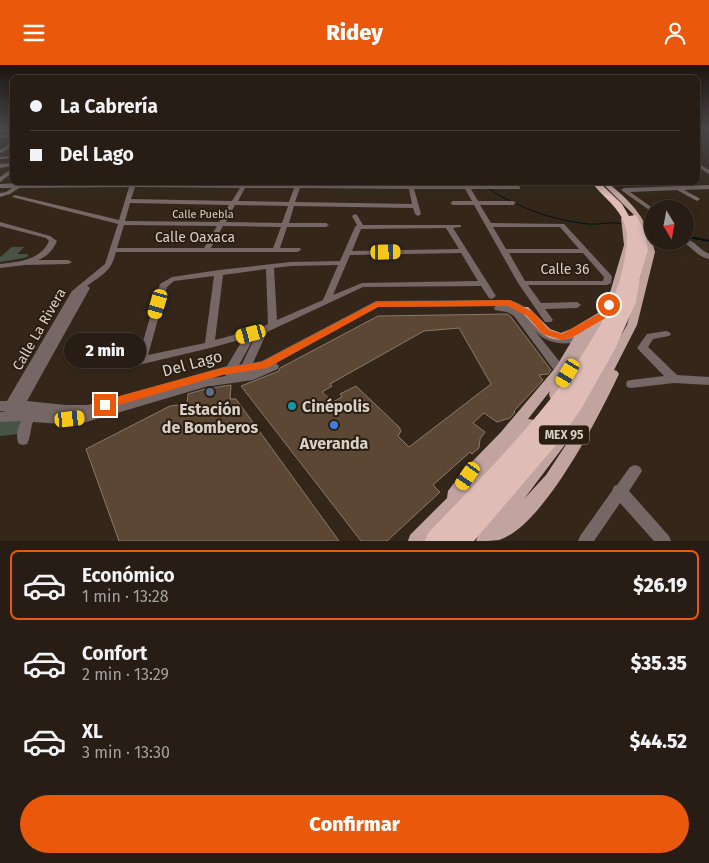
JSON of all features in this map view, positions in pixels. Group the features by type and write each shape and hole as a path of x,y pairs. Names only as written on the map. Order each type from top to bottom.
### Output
{"highway":[{"path":"597,185 619,206 638,230"},
{"path":"602,185 628,209 638,230"},
{"name":"MEX 95","path":"436,541 538,429 565,394 612,319 627,276 632,246 638,230"},
{"name":"MEX 95","path":"459,541 550,440 608,349 630,301 634,278 643,250 638,230"}],"main road":[{"path":"607,185 633,209 638,230"},
{"name":"MEX 95","path":"416,541 531,424 558,390 614,296 628,245 638,230 651,252 632,325 586,409 553,448 485,539"},
{"path":"525,316 546,332 562,337 570,335 604,315"},
{"path":"450,507 468,476 506,436 560,370 582,335"},
{"path":"485,539 512,524 521,516 551,480 589,422 627,346"}],"street":[{"path":"0,186 19,185"},
{"path":"0,195 8,193 19,185"},
{"name":"Calle Puebla","path":"32,185 15,197 122,223 326,225"},
{"name":"Calle La Rivera","path":"8,411 81,290 107,267 129,201 132,185"},
{"path":"206,250 243,185"},
{"path":"276,250 298,185"},
{"path":"357,203 356,185 518,188"},
{"path":"411,185 418,214"},
{"path":"644,185 651,189"},
{"path":"676,185 697,199"},
{"path":"467,187 522,283 548,320"},
{"path":"624,190 709,187"},
{"path":"624,190 644,205"},
{"path":"129,201 357,203 416,206"},
{"path":"453,203 513,203"},
{"path":"356,216 361,227"},
{"path":"0,223 48,237 52,241 47,251 25,263"},
{"path":"326,302 356,229 361,227 459,225"},
{"path":"489,225 562,225 586,251"},
{"path":"448,226 492,296"},
{"path":"694,247 697,252 709,257"},
{"name":"Calle Oaxaca","path":"113,250 296,250"},
{"path":"346,253 464,251"},
{"path":"504,251 586,251"},
{"name":"Calle 36","path":"522,283 607,283 608,277 586,251"},
{"path":"0,266 25,263 68,262"},
{"path":"142,360 163,286 172,279 270,266 342,263"},
{"path":"244,373 249,358 268,328 270,266"},
{"path":"210,345 220,272"},
{"path":"130,363 251,334 365,284 484,283"},
{"path":"538,306 577,305"},
{"name":"Del Lago","path":"8,411 33,411 70,419 83,418 205,380 230,374 264,372 306,345 362,314 384,309 412,306 502,308 525,316"},
{"path":"525,316 540,332 550,339 560,341 582,335"},
{"path":"525,316 560,370"},
{"path":"230,374 251,334"},
{"path":"666,334 650,337 642,348 674,379"},
{"path":"631,384 674,379 707,383"},
{"path":"23,440 24,428 33,411"},
{"path":"585,541 635,471"},
{"path":"619,491 664,541"}],"green space":[{"path":"12,247 24,247 17,254 27,254 29,256 0,262 0,257"},
{"path":"22,419 18,434 0,436 0,420"}],"building":[{"name":"Averanda","path":"507,314 551,370 548,374 539,375 543,380 514,411 510,418 497,422 484,413 473,423 485,432 480,439 479,448 472,454 470,452 433,485 440,492 387,541 361,541 241,386 279,371 280,368 378,316","holes":["459,328 491,384 409,447 398,436 401,431 399,427 356,386 340,394 342,397 333,402 322,392 332,386 330,384 424,331"]},
{"path":"231,385 230,399 236,399 339,541 119,541 86,449 170,406 187,404 188,394"}],"waterway":[{"path":"483,185 518,205 559,219 588,224 623,224"},
{"path":"694,238 709,241"}],"place":[{"name":"Estación de Bomberos","path":"210,392"},
{"name":"Cinépolis","path":"292,406"},
{"name":"Averanda","path":"334,425"}],"route":[{"path":"105,405 222,371 264,365 376,304 510,303 530,314 546,332 562,337 570,335 604,315 609,305"}]}
